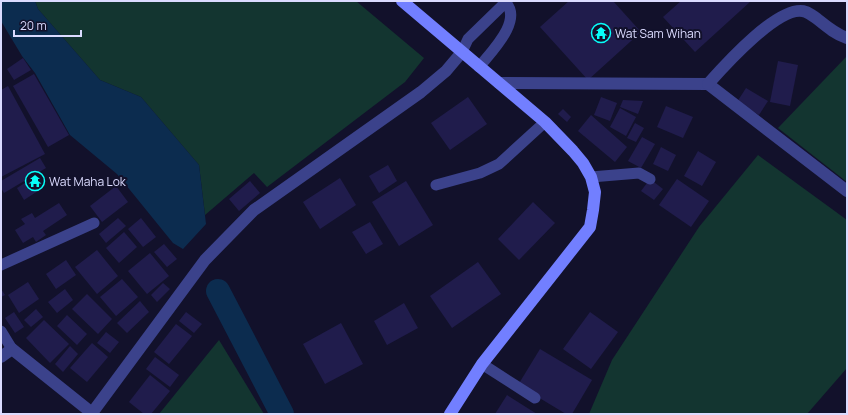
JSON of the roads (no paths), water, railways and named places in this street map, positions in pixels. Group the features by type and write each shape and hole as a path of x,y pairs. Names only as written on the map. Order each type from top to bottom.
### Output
{"main road":[{"path":"402,1 545,122 583,163 591,177 595,192 590,227 482,364 450,414"}],"street":[{"path":"708,84 728,62 775,20 791,12 805,11 838,35 847,38"},
{"path":"1,357 12,349 92,414 205,260 254,210 421,92 446,71 462,52"},
{"path":"499,83 708,84 847,191"}],"lane":[{"path":"462,52 468,39 506,1 511,14 508,30 479,67"},
{"path":"436,185 480,174 499,164 545,122"},
{"path":"591,177 639,173 650,179"},
{"path":"1,265 94,223"},
{"path":"1,331 12,349"},
{"path":"482,364 535,398"}],"water":[{"path":"1,1 35,1 38,9 100,80 141,97 199,165 206,224 183,249 173,243 117,174 70,135 35,73 22,56 1,21"}],"waterway":[{"path":"218,291 282,414"}],"place":[{"name":"Wat Sam Wihan","path":"601,33"},
{"name":"Wat Maha Lok","path":"35,181"}]}
